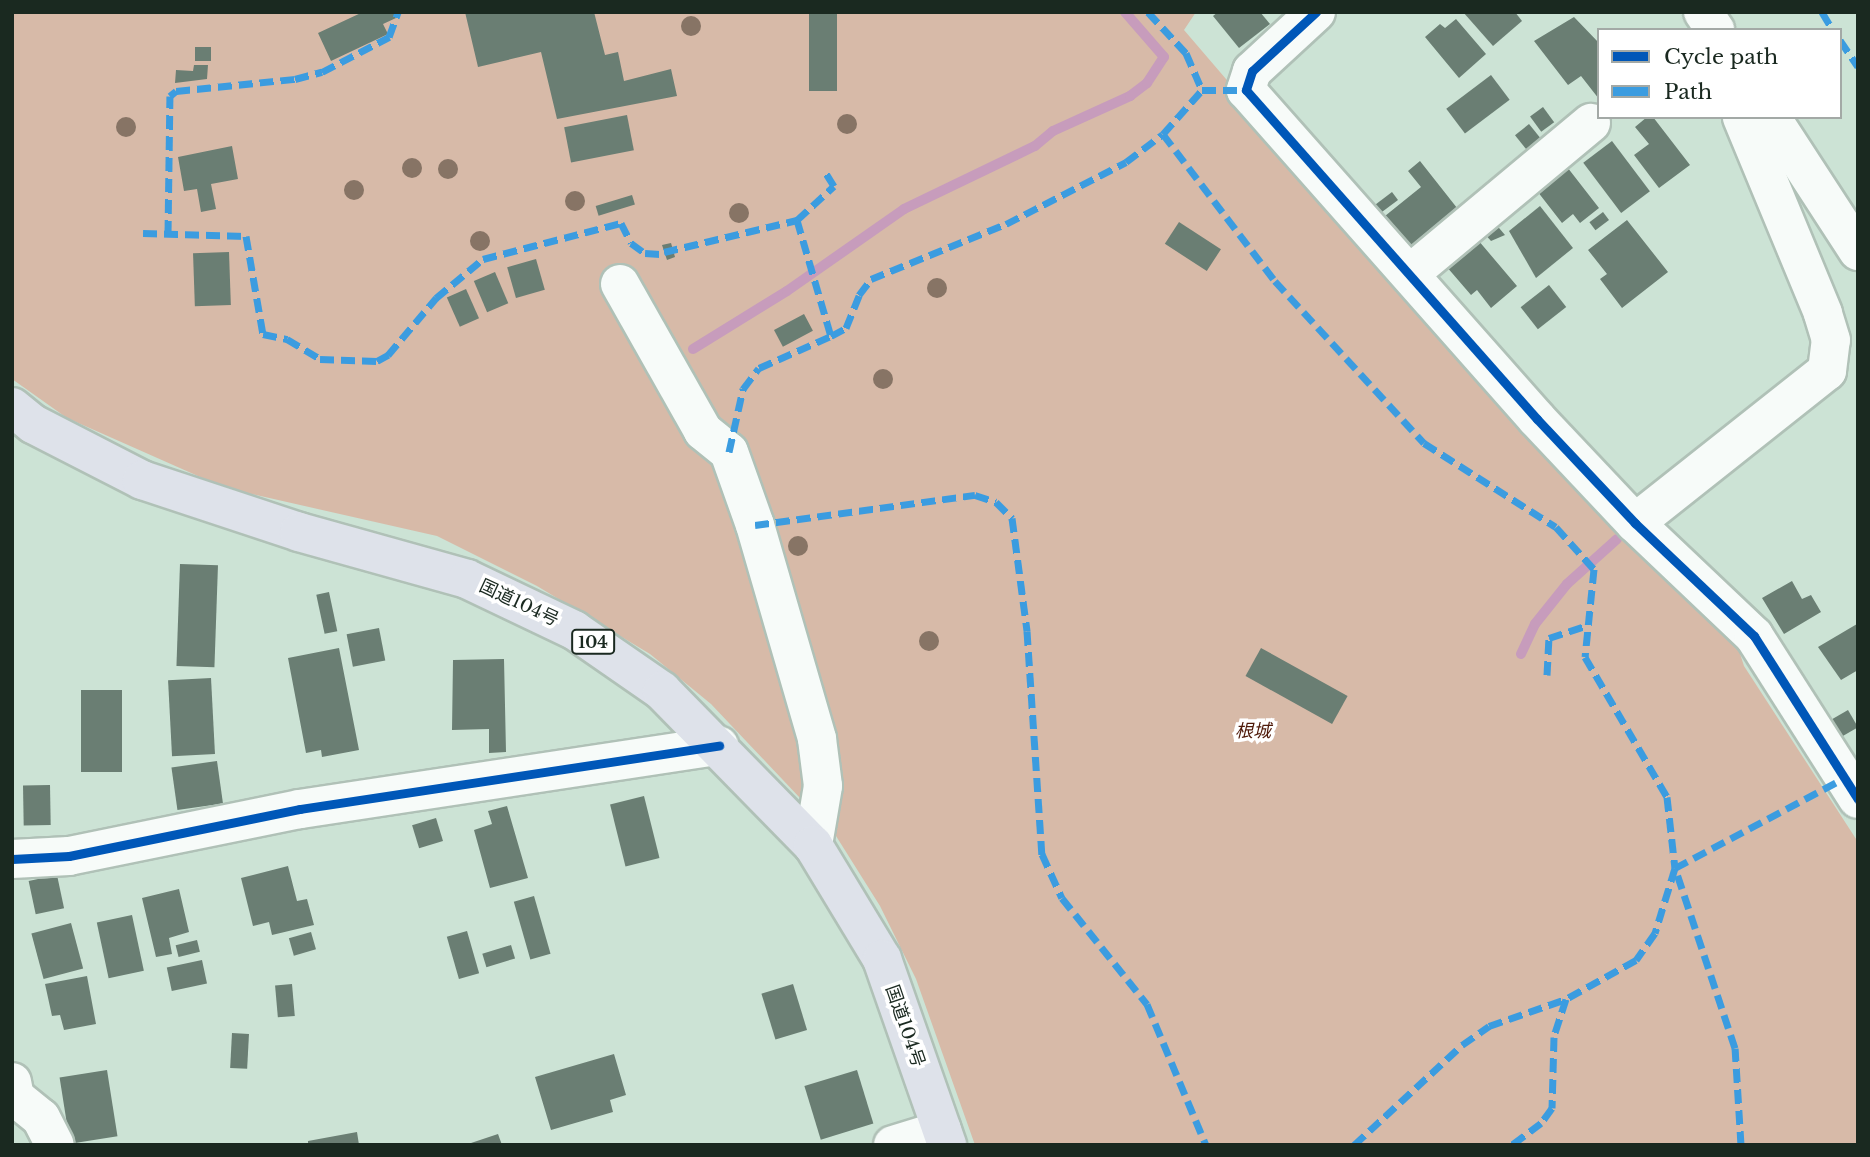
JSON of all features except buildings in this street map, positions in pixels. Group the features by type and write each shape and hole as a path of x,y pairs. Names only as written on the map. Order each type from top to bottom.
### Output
{"highway":[{"name":"国道104号","path":"12,407 33,424 142,480 299,532 467,579 563,624 662,691 719,746 813,845 882,959 944,1137"}],"street":[{"path":"1317,12 1252,71 1246,90 1412,272 1537,419 1635,523 1754,636 1858,799"},
{"path":"1703,12 1714,28"},
{"path":"1635,523 1827,372 1831,340 1823,313 1743,119"},
{"path":"1771,119 1858,251"},
{"path":"1412,272 1591,123"},
{"path":"620,284 703,431 729,452 755,525 817,739 823,786 813,845"},
{"path":"12,859 69,856 300,809 719,746"},
{"path":"12,1083 15,1097 41,1118 55,1145"},
{"path":"893,1145 944,1137"}],"green space":[{"name":"根城","path":"12,12 1196,12 1184,30 1244,100 1731,626 1744,666 1858,842 1858,1145 975,1145 916,979 880,906 836,836 711,704 650,654 537,586 437,536 225,488 67,418 12,379"}],"waterway":[{"path":"693,349 787,291 904,209 1035,146 1053,131 1130,96 1147,83 1164,57 1125,12"},
{"path":"1521,654 1535,624 1567,584 1617,539"}],"marked path":[{"path":"168,234 170,96 176,91 295,79 322,72 389,37 398,12"},
{"path":"1148,12 1186,53 1202,90"},
{"path":"1822,12 1832,28"},
{"path":"1842,43 1858,67"},
{"path":"664,252 797,220 831,336 846,328 859,295 871,279 1006,224 1126,162 1163,134 1202,90 1246,90"},
{"path":"1163,134 1275,281 1424,443 1556,527 1594,569 1585,657 1667,797 1675,868 1655,933 1636,960 1566,999 1554,1037 1552,1108 1541,1123 1512,1145"},
{"path":"797,220 834,186 824,170"},
{"path":"143,233 246,236 263,334 287,339 320,359 377,361 388,355 436,298 483,259 621,223 631,243 645,253 660,254"},
{"path":"729,452 743,389 759,368 831,336"},
{"path":"755,525 975,495 996,502 1012,518 1027,631 1042,854 1062,898 1147,1004 1206,1145"},
{"path":"1547,675 1549,638 1588,625"},
{"path":"1741,1145 1735,1048 1675,868 1844,778"},
{"path":"1354,1145 1462,1045 1489,1026 1566,999"}],"cycle path":[{"path":"1316,12 1252,71 1246,90 1537,419 1635,523 1754,636 1858,799"},
{"path":"12,859 69,856 300,809 719,746"}]}
